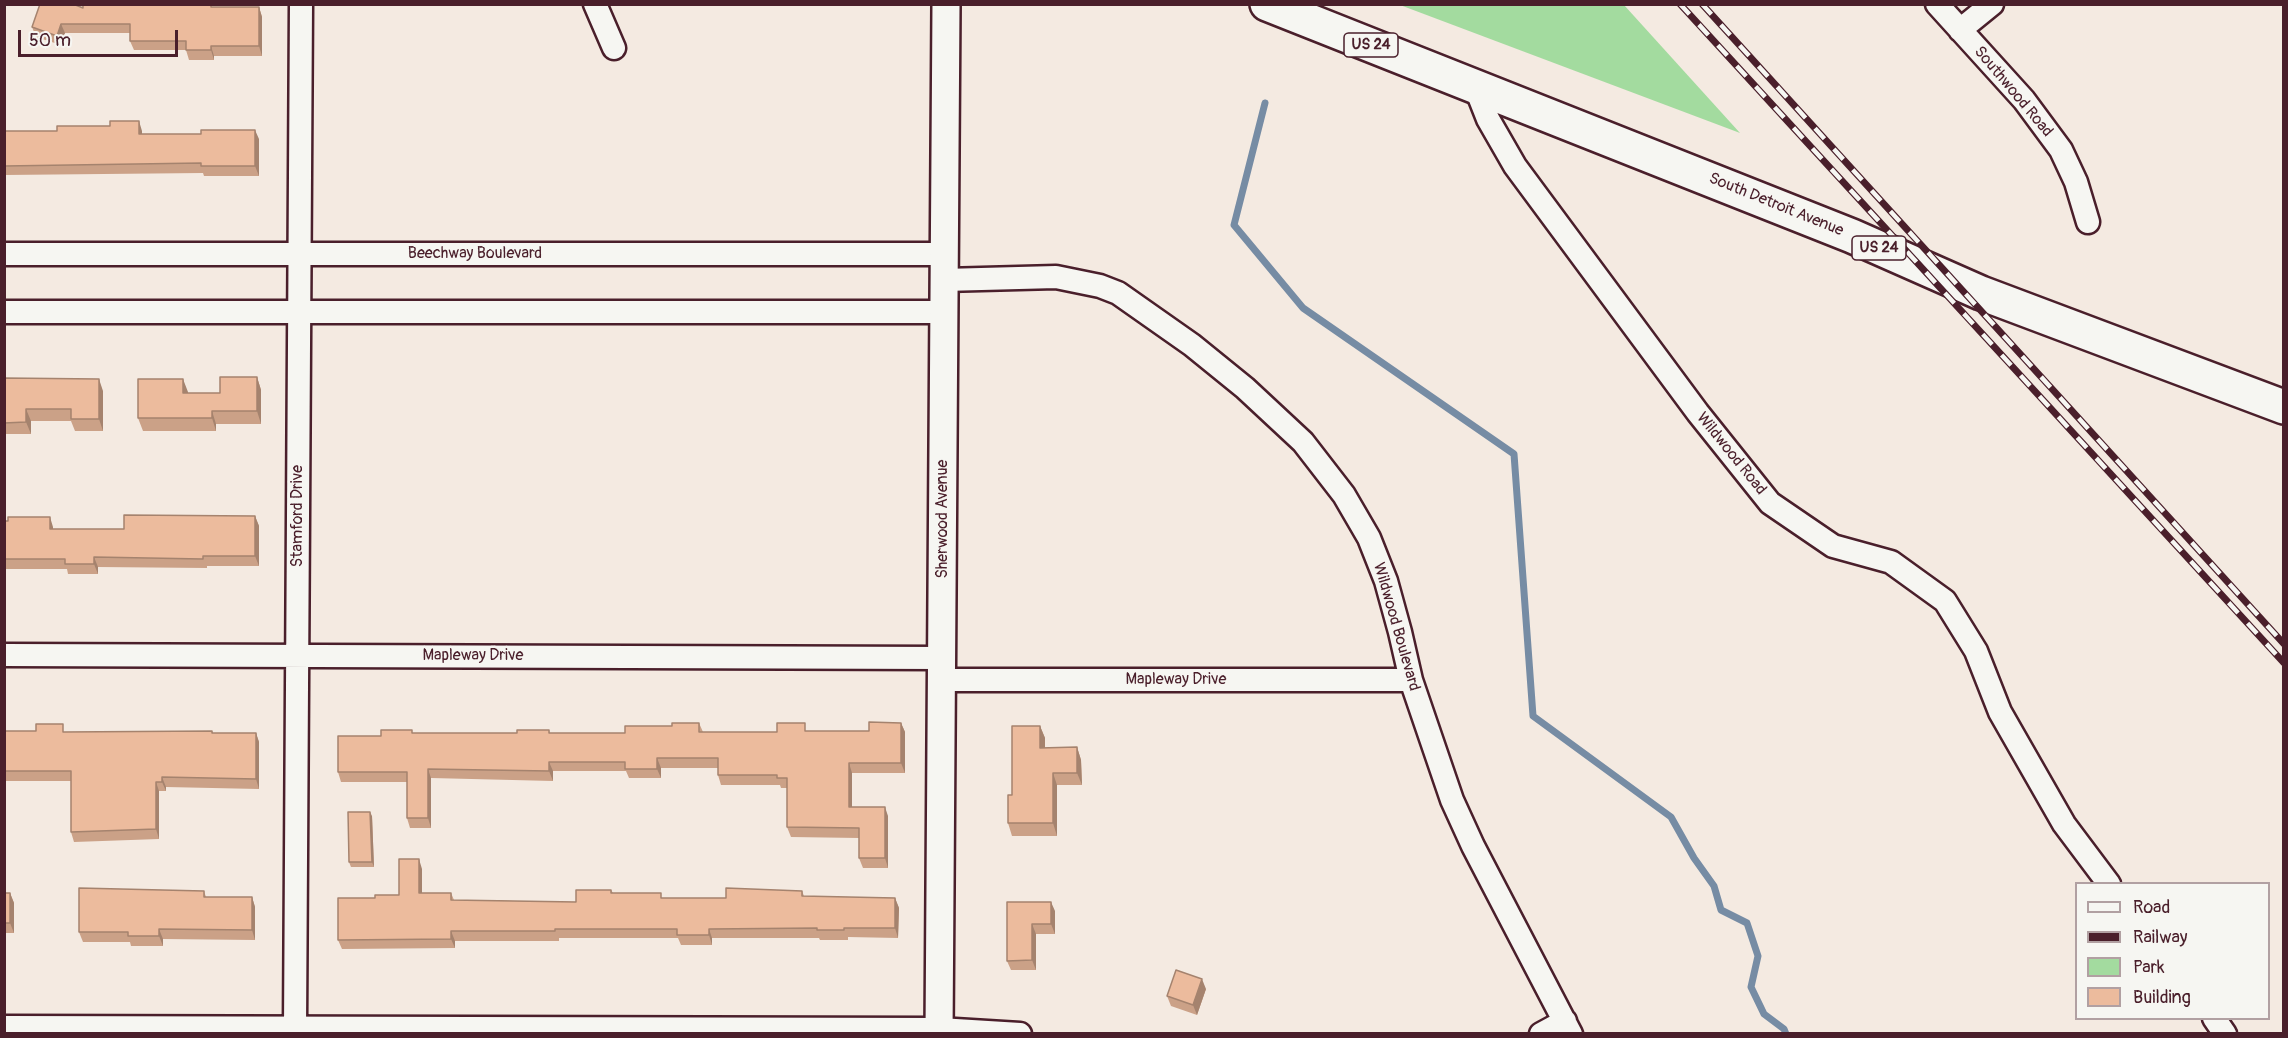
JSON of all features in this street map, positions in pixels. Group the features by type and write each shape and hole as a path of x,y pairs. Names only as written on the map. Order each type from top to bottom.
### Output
{"main road":[{"name":"South Detroit Avenue","path":"1267,4 1852,236 1981,293 2283,407"}],"street":[{"name":"Stamford Drive","path":"298,1030 298,254 301,4"},
{"path":"594,4 614,48"},
{"name":"Sherwood Avenue","path":"939,1031 946,4"},
{"name":"Southwood Road","path":"1936,4 2024,100 2061,150 2076,182 2088,222"},
{"path":"1960,30 1992,4"},
{"name":"Wildwood Road","path":"1475,86 1488,119 1515,166 1698,414 1770,503 1833,546 1891,562 1945,602 1976,651 2000,712 2064,825 2107,882"},
{"name":"Beechway Boulevard","path":"4,254 945,254"},
{"name":"Wildwood Boulevard","path":"944,280 1056,277 1101,286 1118,293 1192,345 1245,388 1303,442 1329,473 1369,538 1401,632 1411,680 1452,800 1478,856 1568,1027"},
{"path":"4,312 944,312"},
{"name":"Mapleway Drive","path":"4,655 297,655 1411,680"},
{"path":"2215,1020 2225,1034"},
{"path":"4,1027 939,1031 1020,1034"},
{"path":"1541,1034 1568,1027"}],"green space":[{"path":"1400,5 1624,5 1740,133"}],"building":[{"path":"40,4 73,4 83,8 83,4 211,4 211,7 259,7 259,46 211,46 211,50 186,50 186,41 130,41 130,24 61,24 57,36 32,27"},
{"path":"110,121 139,121 139,134 201,134 201,130 255,130 255,166 201,166 201,163 4,166 4,131 57,131 57,126 110,126"},
{"path":"220,377 257,377 257,411 212,411 212,418 138,418 138,379 183,379 183,393 220,393"},
{"path":"4,378 99,379 99,419 71,419 71,409 26,409 26,422 4,423"},
{"path":"124,515 255,516 255,556 203,556 203,559 94,557 94,564 65,564 65,559 4,559 4,521 8,521 8,517 50,517 50,529 124,529"},
{"path":"869,722 901,723 901,763 849,763 849,807 885,807 885,858 859,858 859,828 787,827 787,778 777,778 777,775 718,775 718,758 657,758 657,769 625,769 625,762 549,762 549,771 428,769 428,818 407,818 407,772 338,772 338,736 381,736 381,730 412,730 412,733 517,733 517,730 549,730 549,733 625,733 625,726 672,726 672,723 699,723 699,732 777,732 777,723 805,723 805,731 869,731"},
{"path":"36,724 63,724 63,732 256,733 256,779 162,777 162,782 156,782 156,829 71,832 71,771 4,771 4,731 36,731"},
{"path":"1012,726 1040,726 1040,748 1077,747 1077,773 1053,773 1053,823 1008,823 1008,795 1012,795"},
{"path":"348,812 370,812 372,862 349,862"},
{"path":"399,859 419,859 419,893 451,893 451,900 576,902 576,890 661,893 661,898 726,898 726,888 802,891 802,896 895,898 895,928 709,929 709,935 677,935 677,929 451,931 451,939 338,940 338,898 375,898 375,895 399,895"},
{"path":"79,888 204,891 204,897 252,897 252,930 159,929 159,936 128,936 128,932 79,932"},
{"path":"4,893 10,893 10,923 4,923"},
{"path":"1007,902 1051,902 1051,924 1032,924 1032,960 1007,961"},
{"path":"1176,970 1202,979 1193,1005 1167,996"}],"waterway":[{"path":"1265,103 1234,225 1303,308 1514,454 1533,716 1671,817 1694,858 1714,886 1721,910 1747,923 1758,956 1751,987 1764,1014 1784,1029 1786,1034"}],"railway":[{"path":"1680,4 2284,663"},
{"path":"1702,4 2284,644"}]}
